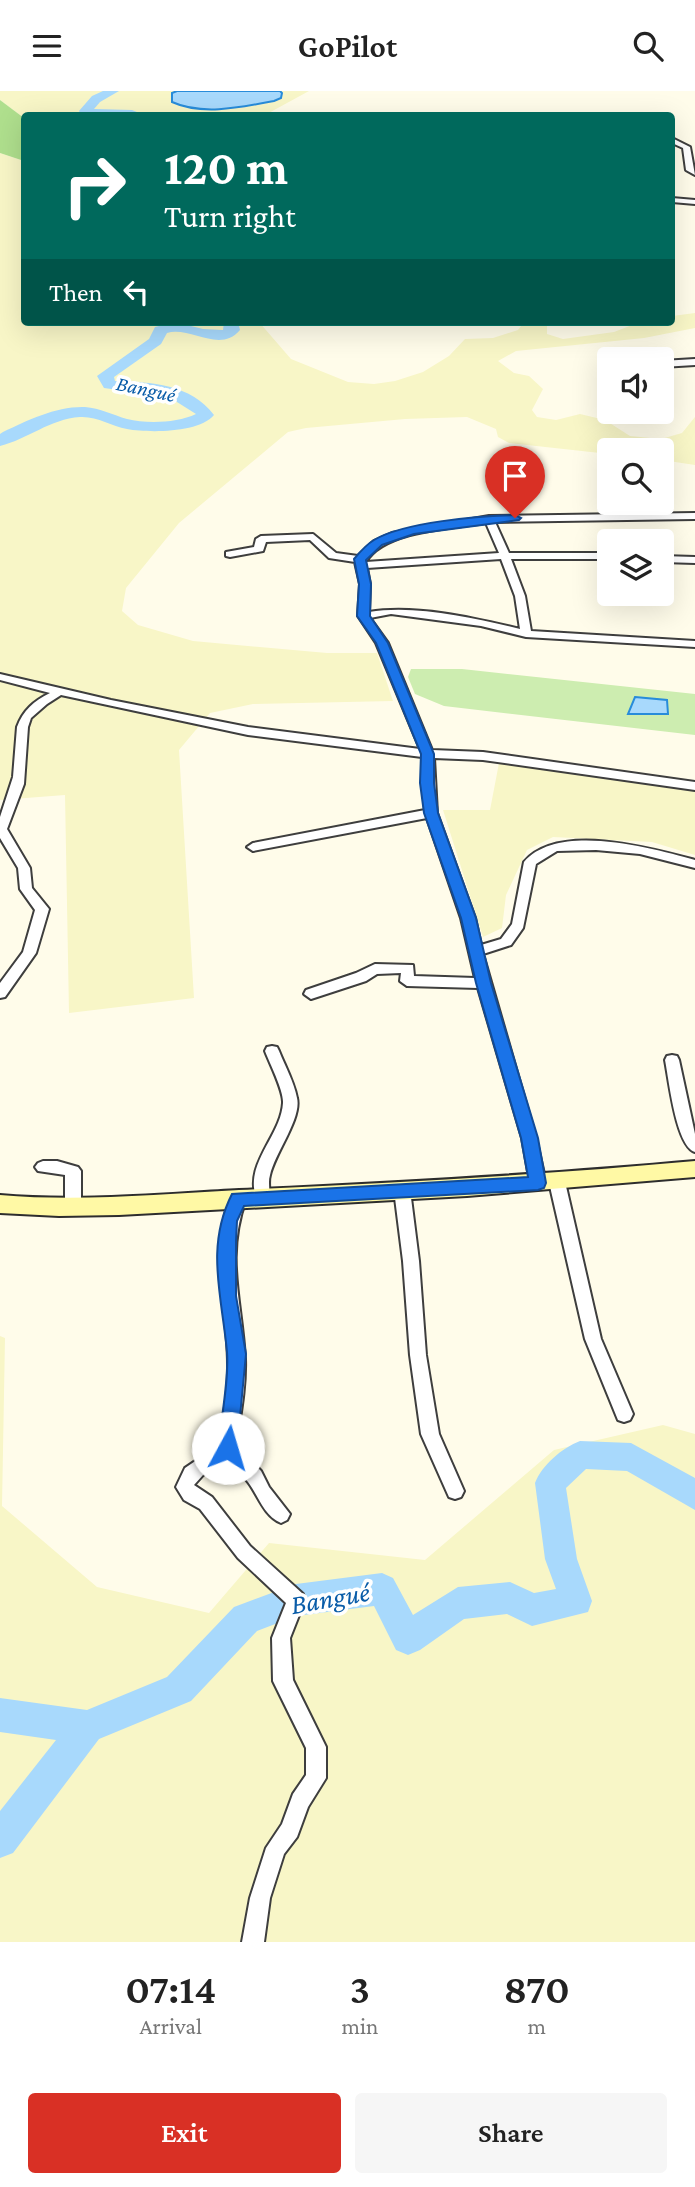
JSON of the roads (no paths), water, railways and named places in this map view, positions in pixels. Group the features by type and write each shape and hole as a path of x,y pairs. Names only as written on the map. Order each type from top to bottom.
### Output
{"main road":[{"path":"0,1204 73,1207 264,1198 547,1183 695,1169"}],"street":[{"path":"675,142 686,147 690,170 695,173"},
{"path":"675,200 695,202"},
{"path":"674,363 695,362"},
{"path":"360,562 378,543 396,535 489,519 695,516"},
{"path":"489,519 520,596 526,633"},
{"path":"230,554 259,549 261,539 313,537 333,556 360,562 505,556 597,556"},
{"path":"674,560 695,561"},
{"path":"360,562 365,584 363,616 382,643 428,754 427,783 431,813 468,918 529,1138 547,1183 593,1339 624,1414"},
{"path":"363,616 391,611 481,623 526,633 695,644"},
{"path":"0,677 59,692 248,731 428,754 484,756 695,786"},
{"path":"0,993 7,980 29,954 42,909 26,889 24,868 1,829 15,799 20,775 20,729 32,707 59,692"},
{"path":"253,847 431,813"},
{"path":"477,951 506,942 518,925 530,862 554,847 640,850 695,864"},
{"path":"311,994 362,977 375,969 408,968 407,981 484,983"},
{"path":"264,1198 261,1178 271,1149 288,1117 292,1100 272,1051"},
{"path":"672,1060 688,1136 695,1146"},
{"path":"43,1167 73,1171 73,1207"},
{"path":"402,1190 411,1261 418,1355 430,1434 455,1491"},
{"path":"238,1199 228,1221 227,1241 227,1296 236,1354 228,1448 221,1457 192,1473 186,1480 185,1487 190,1494 206,1503 244,1552 296,1599 281,1638 283,1681 316,1747 316,1777 300,1801 290,1830 276,1848 260,1898 253,1942"},
{"path":"228,1448 255,1477 263,1493 281,1514"}],"water":[{"path":"172,93 282,93 281,98 274,101 236,108 197,109 172,102"},
{"path":"635,697 667,700 668,714 628,714"}],"waterway":[{"name":"Bangué","path":"92,112 85,111 96,99 113,91"},
{"name":"Bangué","path":"0,441 39,422 81,412 146,426 180,424 206,415 197,405 175,393 136,386 110,385 105,376 156,341 160,330 173,326"},
{"name":"Bangué","path":"173,326 203,334 227,335 232,330 232,326"},
{"name":"Bangué","path":"87,1727 179,1689 246,1619 296,1600 382,1589 408,1638 458,1603 510,1598 532,1610 576,1601 561,1559 550,1483 580,1455 631,1457 695,1495"},
{"name":"Bangué","path":"0,1715 87,1727"},
{"path":"0,1840 87,1727"}]}
